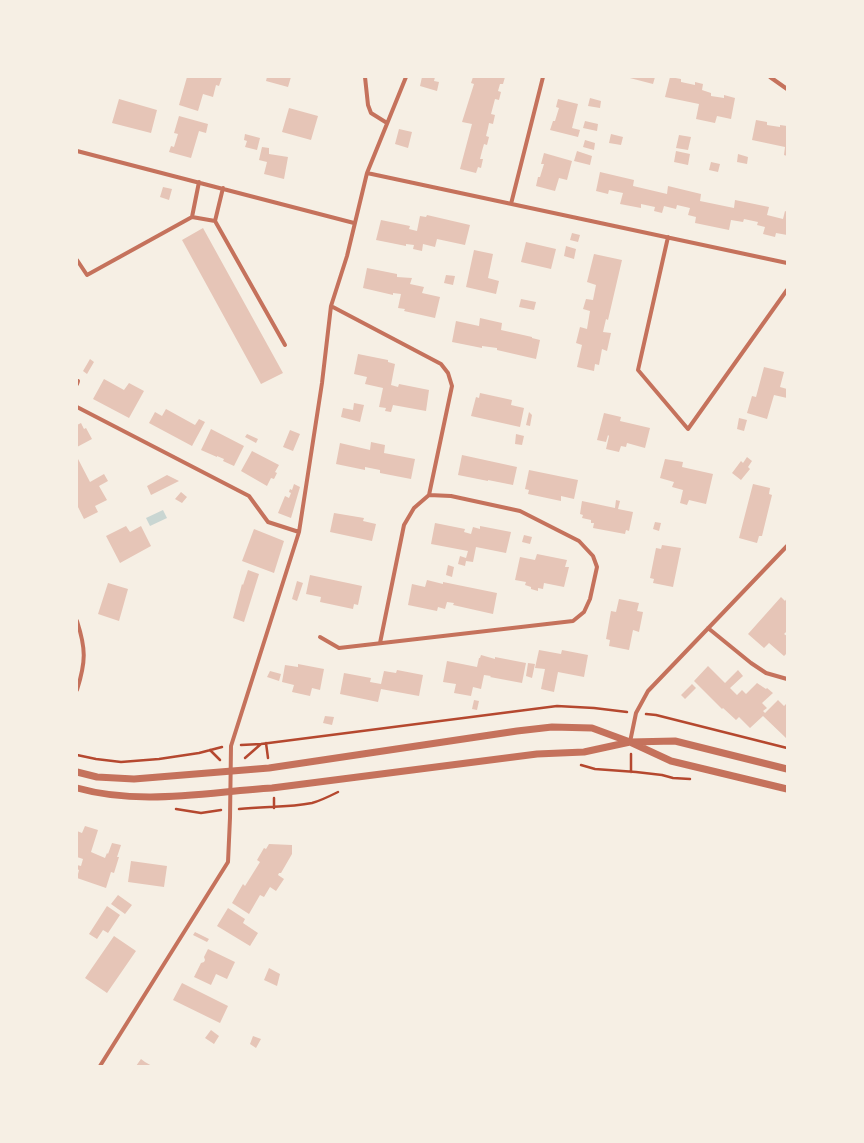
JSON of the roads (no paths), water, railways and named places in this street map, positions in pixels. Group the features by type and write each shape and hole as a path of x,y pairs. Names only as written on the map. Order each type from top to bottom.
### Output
{"street":[{"path":"365,77 368,105 371,113 387,123"},
{"path":"100,1066 228,862 231,746 299,532 322,383 331,306 347,256 367,173 406,77"},
{"path":"511,204 543,77"},
{"path":"770,77 787,89"},
{"path":"77,151 354,223"},
{"path":"367,173 787,263"},
{"path":"192,217 199,182"},
{"path":"223,188 215,221 285,345"},
{"path":"77,260 87,275 192,217 215,221"},
{"path":"668,237 638,370 688,429 787,290"},
{"path":"331,306 441,364 448,373 452,386 429,495 414,508 404,525 380,643"},
{"path":"77,407 249,496 268,522 299,532"},
{"path":"320,637 339,648 573,621 584,612 590,599 597,567 593,556 579,541 520,511 451,496 429,495"},
{"path":"630,742 636,713 648,691 787,546"},
{"path":"77,621 84,646 83,671 77,690"},
{"path":"708,628 751,663 766,673 787,679"},
{"path":"77,772 97,777 134,779 269,768 517,730 552,727 592,728 630,742 671,761 787,789"},
{"path":"77,788 126,797 204,794 231,790 272,788 537,754 584,752 630,742 675,742 787,769"}]}
